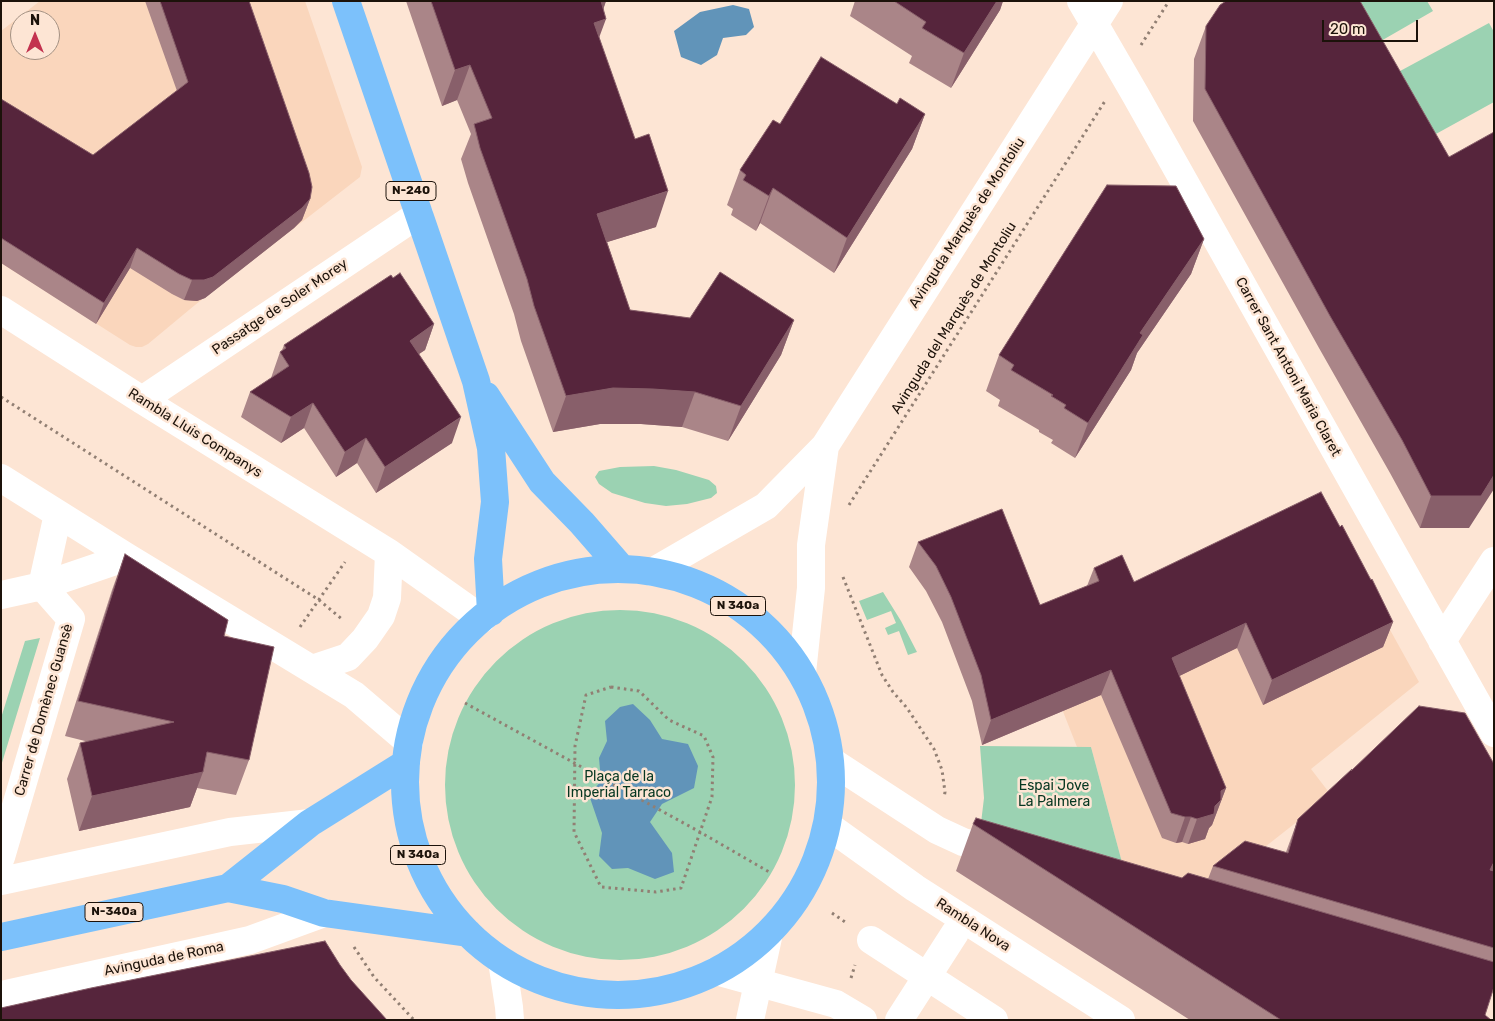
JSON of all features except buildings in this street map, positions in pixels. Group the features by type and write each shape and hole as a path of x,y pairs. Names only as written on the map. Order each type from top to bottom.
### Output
{"main road":[{"name":"N-240","path":"346,1 476,381 491,448 495,502 488,559 486,615"},
{"name":"N-240","path":"476,381 542,482 582,523 622,569"},
{"name":"N 340a","path":"622,569 652,572 678,578 703,587 738,606 769,631 787,652 808,684 825,727 831,761 832,793 828,825 821,849 807,882 791,907 768,934 744,954 716,971 679,986 651,993 604,994 580,992 550,984 502,961 484,948 447,910 423,869 413,841 406,810 407,753 417,711 431,681 456,643 486,615 517,595 553,580 590,572 622,569"},
{"name":"Avinguda de Roma","path":"228,888 310,823 407,753"},
{"name":"Avinguda de Roma","path":"1,937 228,888 283,899 324,913 468,933"}],"street":[{"name":"Carrer Sant Antoni Maria Claret","path":"1082,1 1494,733"},
{"name":"Avinguda Marquès de Montoliu","path":"652,572 766,506 825,446 1110,1"},
{"name":"Passatge de Soler Morey","path":"142,400 418,214"},
{"name":"Rambla Lluis Companys","path":"1,310 486,615"},
{"name":"Avinguda Marquès de Montoliu","path":"802,674 811,588 811,545 825,446"},
{"path":"1,478 354,695 407,753"},
{"path":"42,586 58,514"},
{"path":"312,669 348,657 365,639 381,616 387,598 390,553"},
{"path":"1,595 42,586 127,557"},
{"path":"1442,642 1494,562"},
{"name":"Carrer de Domènec Guansè","path":"1,857 71,618 42,586"},
{"path":"831,761 937,830 963,842 1020,859"},
{"name":"Avinguda de Roma","path":"1,881 230,832 310,823"},
{"name":"Rambla Nova","path":"828,825 916,888 1121,1020"},
{"name":"Avinguda de Roma","path":"1,995 250,940 324,913"},
{"path":"750,1020 768,934"},
{"name":"Rambla Nova","path":"899,1020 955,934"},
{"path":"860,941 927,977 994,1020"},
{"path":"502,961 510,1020"},
{"path":"716,971 836,1004 863,1020"}],"path":[{"name":"Avinguda del Marquès de Montoliu","path":"849,505 1077,143"},
{"path":"1,397 319,600 345,622"},
{"path":"299,628 363,537"},
{"path":"852,602 882,675 934,749 942,770 943,801"},
{"path":"611,687 639,691 669,720 704,736 713,757 712,797 700,832 681,888 656,892 601,887 574,832 575,746 586,695 611,687"},
{"path":"465,703 771,873"},
{"path":"324,913 347,937 374,977 414,1020"},
{"path":"832,913 860,941 853,972 847,985"}],"shaded area":[{"path":"40,1 305,1 362,167 360,177 142,347 130,345 1,263 1,31 10,24 10,60 60,60 60,10 28,10"},
{"path":"1324,511 1419,682 1311,769 1331,795 1209,891 1123,866 1091,747 1077,747 1038,648"}],"green space":[{"path":"1349,1 1427,1 1433,11 1374,45"},
{"path":"1489,23 1494,32 1494,102 1425,140 1389,77"},
{"path":"654,466 676,470 709,480 716,486 717,493 711,498 687,504 666,506 645,503 612,493 599,484 595,477 599,471 620,467"},
{"path":"883,592 917,652 908,655 899,631 888,635 885,628 896,623 891,611 867,620 859,601"},
{"name":"Plaça de la Imperial Tarraco","path":"620,610 654,614 687,624 717,640 744,661 765,688 781,718 791,751 795,785 791,819 781,852 765,882 744,909 717,930 687,946 654,956 620,960 586,956 553,946 523,930 496,909 475,882 459,852 449,819 445,785 449,751 459,718 475,688 496,661 523,640 553,624 586,614"},
{"path":"40,638 1,766 1,718 25,641"},
{"name":"Espai Jove La Palmera","path":"980,746 1091,747 1123,866 981,823 984,798"}],"water":[{"path":"733,5 749,9 754,27 746,35 723,38 717,55 701,65 681,57 674,31 700,12"},
{"path":"633,704 650,720 662,739 688,744 698,766 694,788 662,804 650,822 672,853 674,872 655,879 628,868 612,869 599,856 602,833 589,795 601,781 599,758 607,741 605,721 620,707"}]}
